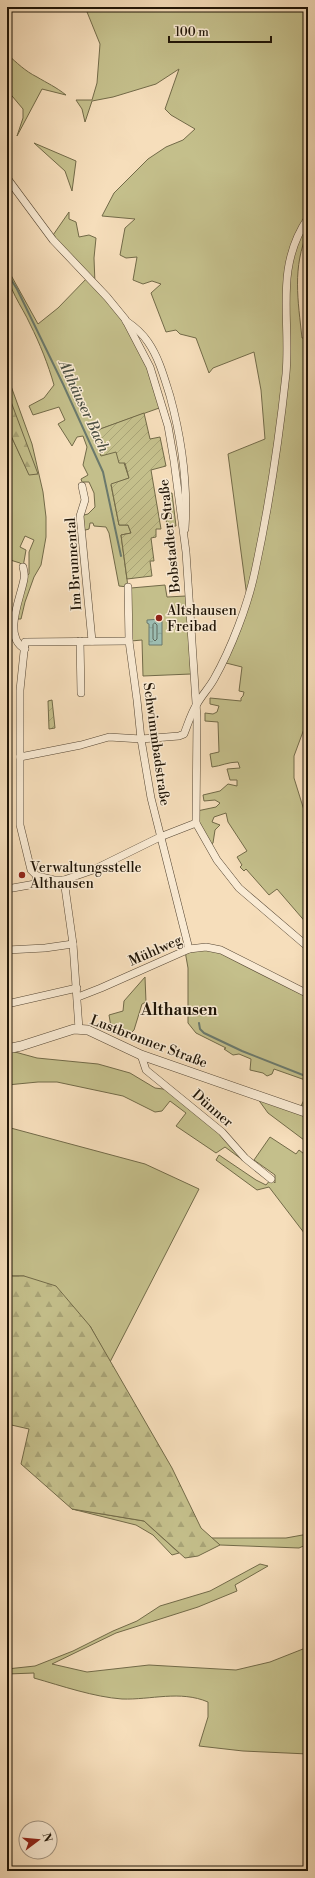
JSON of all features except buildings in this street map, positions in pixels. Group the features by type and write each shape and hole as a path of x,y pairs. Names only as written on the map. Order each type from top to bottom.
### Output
{"street":[{"name":"Bobstadter Straße","path":"7,178 53,240 107,297 125,319 150,367 168,426 174,461 184,543 196,705 196,823 217,860 239,888 308,947"},
{"path":"20,757 81,745 109,737 140,739 179,736 184,734 196,705 214,679 237,631 255,573 268,510 282,416 286,368 286,271 294,242 308,218"},
{"path":"125,319 138,329 155,354 173,408 182,447 185,476 187,508 184,543"},
{"name":"Im Brunnental","path":"82,486 85,500 80,516 92,641"},
{"path":"24,567 24,577 13,619 20,647 25,645 80,641 129,641"},
{"name":"Schwimmbadstraße","path":"128,587 129,641 137,700 140,739 160,837 189,949"},
{"path":"80,641 81,694"},
{"path":"25,645 20,690 20,825 31,870 38,876 54,880 64,880 93,870 160,837 196,823"},
{"path":"7,889 35,884 38,876"},
{"path":"64,880 73,944 78,997 79,1029"},
{"path":"7,950 45,948 73,944"},
{"name":"Mühlweg","path":"78,997 189,949 206,947 221,950 308,994"},
{"path":"7,1004 77,988"},
{"name":"Lustbronner Straße","path":"7,1048 79,1029 88,1030 141,1055 308,1113"},
{"name":"Dünner","path":"141,1055 146,1070 222,1132 245,1158 271,1179"}],"green space":[{"path":"85,7 308,7 308,231 303,245 298,271 298,297 302,338 308,338 308,718 294,756 294,778 308,818 308,839 303,842 308,854 308,925 277,889 269,895 246,869 244,871 240,867 242,865 237,857 247,851 228,822 226,813 214,817 212,822 220,825 215,830 213,843 209,846 196,823 197,811 216,807 220,803 215,800 204,801 203,795 220,791 228,784 237,786 237,780 230,780 227,769 240,768 238,762 212,767 210,754 219,752 218,722 205,721 205,713 213,714 217,712 219,706 210,704 210,698 241,701 244,692 239,691 242,667 222,662 247,597 228,454 265,439 261,390 254,352 213,368 209,373 196,338 180,334 176,330 166,332 151,293 161,284 152,281 143,284 133,280 137,257 126,258 120,255 125,228 135,219 102,216 114,193 148,159 166,147 183,140 195,129 171,115 165,109 179,69 156,84 113,97 92,101 85,122 82,109 76,100 92,100 97,83 100,44"},
{"path":"7,54 21,67 66,95 42,89 17,136 23,118 23,109 7,90"},
{"path":"34,143 76,161 72,191 65,171"},
{"path":"69,212 69,219 76,222 79,237 89,235 96,238 94,258 95,284 107,297 142,350 162,407 92,432 116,452 124,463 129,478 111,485 119,525 128,525 131,533 121,535 128,587 119,586 109,533 106,527 94,526 93,523 90,523 89,529 82,531 80,516 88,514 95,507 94,493 89,482 82,482 81,479 88,475 83,465 87,447 83,436 77,437 72,446 58,424 65,420 59,407 33,415 29,406 44,398 54,385 49,369 27,317 9,283 7,268 38,324 58,308 88,277 51,238"},
{"path":"7,375 32,444 43,492 46,517 46,537 41,565 34,577 25,602 21,619 13,619 25,577 29,574 29,552 34,540 25,536 20,547 26,550 23,567 20,563 7,559 7,427 29,474 7,392"},
{"path":"7,391 38,474 29,475 7,427"},
{"path":"144,413 150,439 160,437 166,466 151,470 161,529 156,529 156,537 151,538 154,561 150,561 152,576 127,579 121,535 131,533 128,525 119,525 111,484 129,478 125,463 119,463 116,452 101,456 92,432"},
{"path":"172,493 176,526 167,527 163,494"},
{"name":"Altshausen Freibad","path":"165,585 167,597 186,596 191,674 143,676 142,640 131,641 131,588"},
{"path":"52,700 55,728 49,729 48,701"},
{"path":"215,949 308,994 308,1081 274,1069 272,1074 267,1076 263,1073 250,1070 251,1059 239,1054 233,1055 224,1049 226,1048 196,1033 188,1023 188,968 185,951"},
{"path":"145,977 146,1002 142,1004 134,1030 126,1038 112,1033 109,1015 123,1011 124,1001"},
{"path":"7,1047 15,1052 37,1058 98,1064 130,1073 155,1088 171,1090 222,1132 245,1158 240,1158 225,1147 216,1153 176,1126 186,1113 170,1101 162,1111 155,1112 123,1096 57,1082 7,1085"},
{"path":"308,1092 308,1143 268,1113 255,1095 299,1110"},
{"path":"7,1127 145,1164 199,1189 110,1362 90,1326 24,1276 7,1276"},
{"path":"270,1137 296,1154 299,1150 308,1157 308,1238 269,1187 257,1190 216,1160 219,1155 266,1185 271,1179 275,1183 275,1175 254,1160"},
{"path":"7,1276 24,1276 56,1286 90,1326 172,1468 201,1528 220,1545 198,1556 185,1558 144,1521 72,1509 21,1464 29,1429 7,1424"},
{"path":"72,1509 144,1521 179,1553 172,1555 153,1535 136,1525"},
{"path":"308,1534 308,1544 299,1548 220,1545 211,1538 286,1538"},
{"path":"260,1564 268,1566 235,1585 237,1591 198,1607 116,1633 52,1664 87,1672 149,1665 236,1670 270,1662 308,1647 308,1754 243,1751 199,1746 208,1717 208,1702 197,1698 165,1696 133,1699 111,1698 78,1691 34,1678 34,1673 7,1674 7,1669 35,1666 73,1651 137,1621 160,1606 210,1591"}],"water":[{"path":"162,619 162,645 149,645 149,624 147,623 147,620"}],"waterway":[{"name":"Althäuser Bach","path":"7,273 17,289 63,384 103,472 121,556"},
{"name":"Althäuser Bach","path":"199,1023 200,1029 204,1033 242,1051 308,1077"}],"place":[{"name":"Altshausen Freibad","path":"159,618"},
{"name":"Verwaltungsstelle Althausen","path":"22,875"}],"district":[{"name":"Althausen","path":"179,1009"}]}
